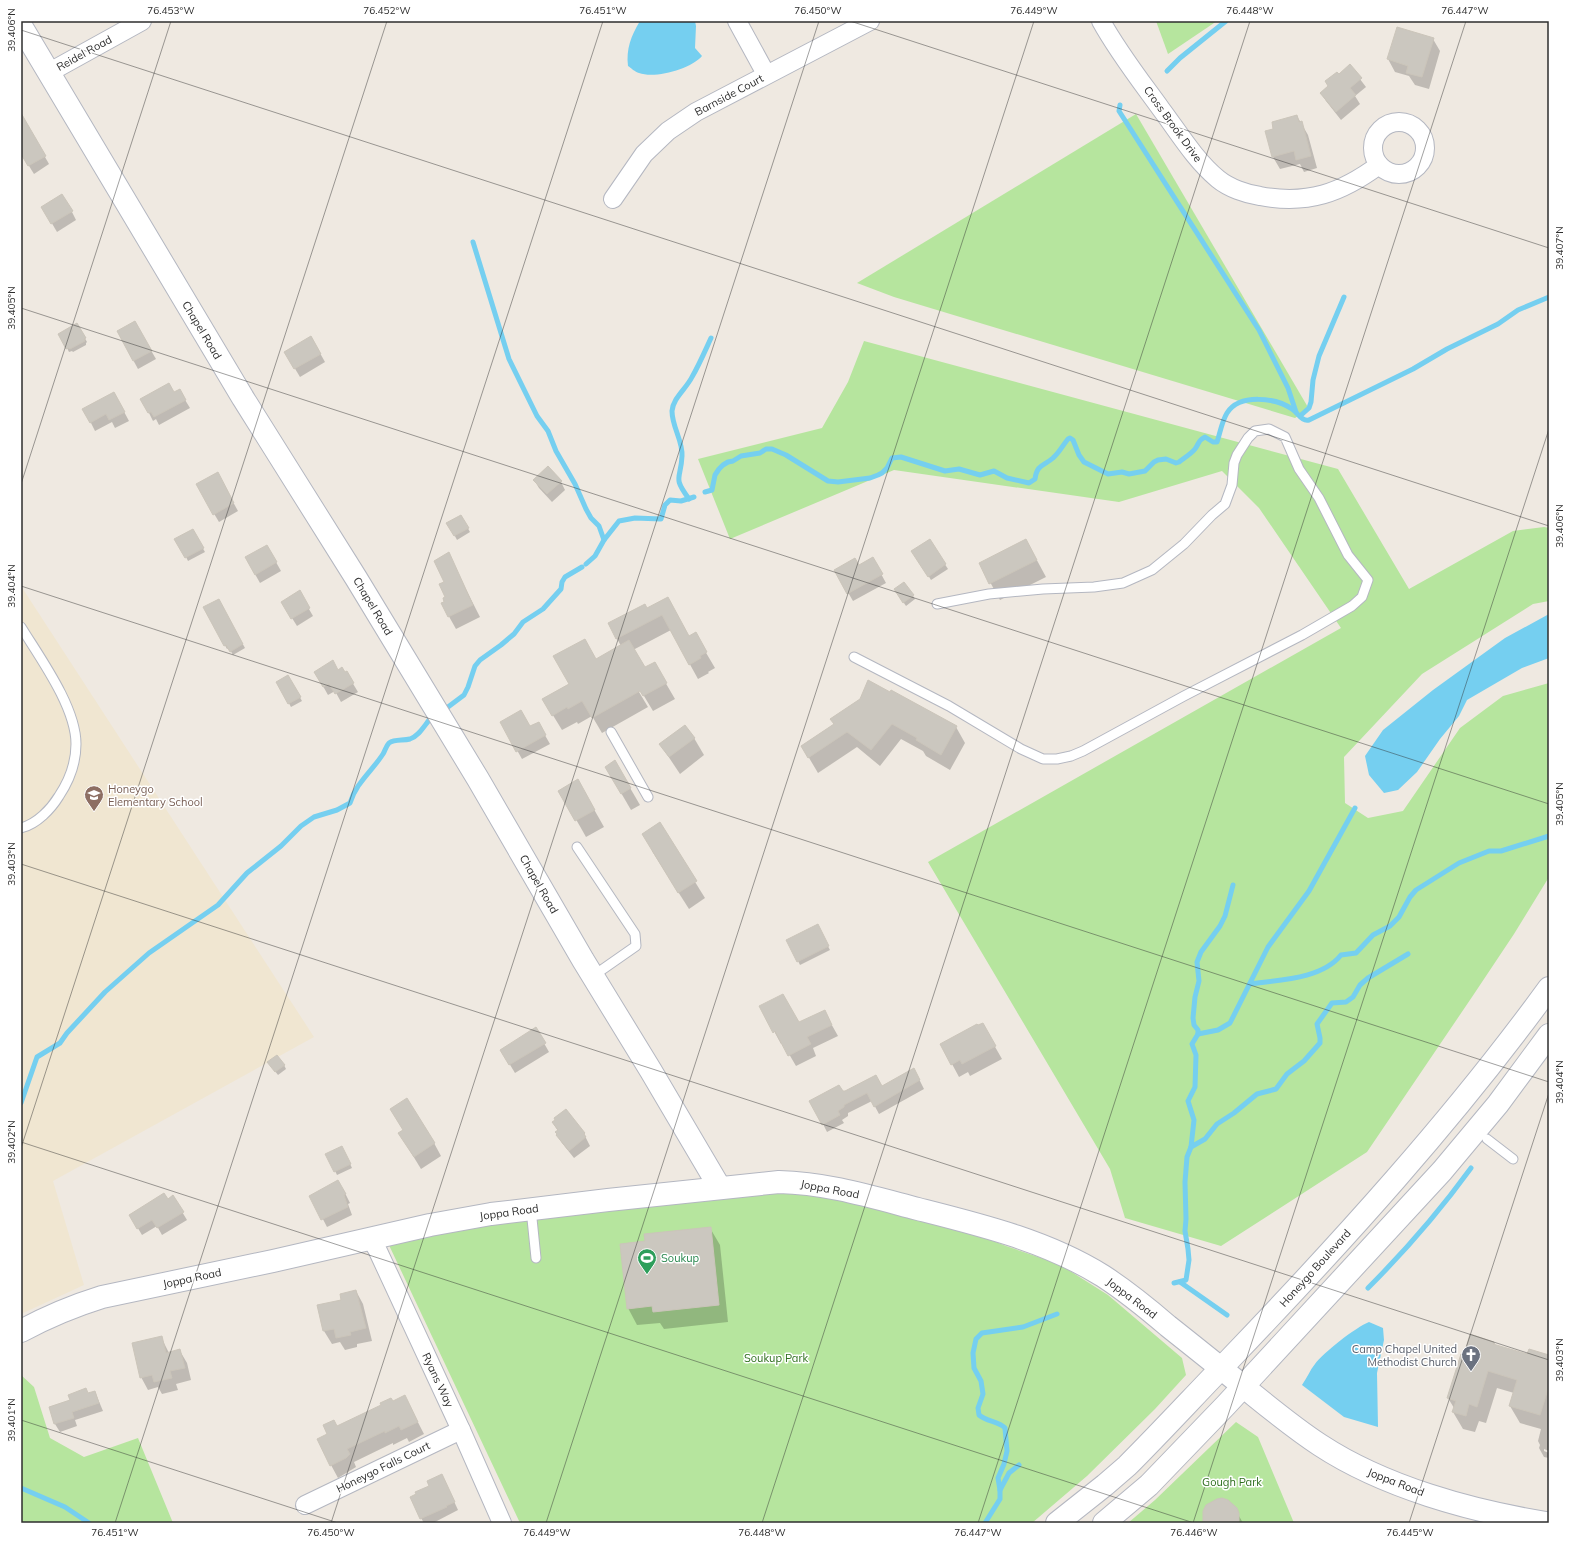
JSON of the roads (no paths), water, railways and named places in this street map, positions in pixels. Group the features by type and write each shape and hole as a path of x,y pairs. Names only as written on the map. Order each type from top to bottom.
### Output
{"street":[{"name":"Reidel Road","path":"48,73 142,21"},
{"path":"738,21 766,74"},
{"name":"Barnside Court","path":"613,199 644,154 668,130 696,112 766,74 870,21"},
{"name":"Cross Brook Drive","path":"1101,21 1141,81 1199,161 1220,180 1235,188 1252,195 1276,199 1298,200 1320,196 1344,187 1365,175 1379,164"},
{"name":"Chapel Road","path":"21,26 243,398 356,578 478,779 593,976 651,1070 720,1188"},
{"name":"Honeygo Boulevard","path":"1056,1523 1127,1466 1308,1278 1399,1174 1472,1087 1549,988"},
{"path":"1104,1523 1148,1485 1244,1386 1442,1171 1498,1104 1549,1035"},
{"name":"Joppa Road","path":"21,1331 75,1305 102,1297 372,1239 430,1225 491,1214 531,1209 779,1182 804,1182 835,1188 935,1213 1053,1250 1086,1266 1134,1298 1289,1423 1320,1446 1377,1476 1426,1494 1501,1514 1546,1523"},
{"name":"Ryans Way","path":"372,1239 461,1430 502,1523"},
{"name":"Honeygo Falls Court","path":"305,1505 461,1430"}],"lane":[{"path":"854,657 949,706 1021,749 1043,759 1057,759 1071,756 1083,751 1184,696 1302,635 1362,597 1368,580 1348,555 1319,498 1299,469 1285,437 1269,429 1255,431 1248,438 1237,455 1234,463 1232,485 1225,504 1212,515 1184,544 1152,570 1123,583 1094,588 1043,589 989,594 937,604"},
{"path":"21,627 61,693 73,722 76,744 73,766 68,779 54,804 31,826 21,828"},
{"path":"611,732 648,797"},
{"path":"577,847 635,934 636,946 593,976"},
{"path":"1488,1139 1513,1159"},
{"path":"531,1209 536,1258"}],"water":[{"path":"640,21 695,21 695,48 702,56 690,65 672,72 646,75 636,72 628,66 628,54 632,37"},
{"path":"1549,614 1549,658 1522,668 1467,700 1459,716 1440,739 1417,772 1398,790 1384,793 1369,775 1365,756 1383,730 1433,690 1505,638"},
{"path":"1369,1322 1383,1328 1384,1340 1377,1373 1378,1427 1344,1417 1302,1385 1319,1359 1348,1335"}],"waterway":[{"path":"1167,71 1180,58 1226,21"},
{"path":"1120,105 1119,111 1259,330 1288,388 1296,412"},
{"path":"473,242 509,359 537,416 548,431 556,451 575,484 586,509 591,518 599,526 604,540"},
{"path":"1300,416 1309,408 1313,380 1319,356 1344,297"},
{"path":"705,492 712,490 715,475 723,465 741,456 760,453 766,449 772,449 786,455 828,481 838,482 870,478 878,475 887,468 892,458 901,457 945,471 959,469 980,475 994,471 1007,478 1029,483 1035,479 1039,468 1050,461 1070,438 1073,440 1079,455 1084,462 1108,474 1122,472 1129,474 1145,471 1158,460 1166,459 1176,463 1179,462 1193,451 1205,437 1213,442 1217,442 1225,416 1240,402 1258,399 1277,402 1292,409 1304,420 1309,420 1413,369 1447,349 1498,324 1518,310 1549,297"},
{"path":"689,499 679,482 682,450 672,417 672,411 677,398 700,363 711,338"},
{"path":"586,564 595,556 604,540 619,521 635,518 661,519 665,505 670,500 681,501 694,497"},
{"path":"444,710 464,695 475,666 480,660 514,634 523,622 543,609 561,589 562,582 565,577 582,567"},
{"path":"21,1103 37,1057 60,1043 67,1033 105,992 149,953 218,905 247,873 281,846 301,826 314,817 337,810 350,803 356,789 379,760 389,743 413,738 430,719"},
{"path":"1198,1034 1218,1030 1230,1023 1268,947 1309,891 1355,808"},
{"path":"1250,984 1312,974 1333,963 1341,955 1356,953 1373,935 1390,926 1399,917 1410,897 1416,890 1459,863 1489,851 1501,851 1549,836"},
{"path":"1174,1283 1186,1280 1189,1260 1185,1231 1185,1182 1187,1157 1191,1147 1194,1120 1188,1101 1195,1087 1196,1055 1192,1044 1198,1034 1193,1018 1195,997 1199,981 1197,962 1201,952 1220,926 1225,916 1233,885"},
{"path":"1191,1147 1205,1139 1217,1124 1234,1113 1257,1094 1276,1089 1287,1074 1304,1061 1320,1043 1317,1024 1332,1003 1346,1002 1353,997 1360,985 1368,978 1408,954"},
{"path":"1368,1288 1422,1230 1471,1168"},
{"path":"1180,1282 1227,1315"},
{"path":"985,1523 1000,1499 998,1478 1004,1464 1007,1451 1005,1428 1000,1424 979,1415 978,1408 983,1394 981,1381 974,1368 973,1353 976,1339 982,1333 1023,1327 1057,1314"},
{"path":"1000,1490 1009,1473 1019,1465"},
{"path":"21,1488 65,1507 89,1523"}],"place":[{"name":"Honeygo Elementary School","path":"94,812"},
{"name":"Soukup","path":"647,1275"},
{"name":"Camp Chapel United Methodist Church","path":"1471,1372"}],"park label":[{"name":"Soukup Park","path":"776,1358"},
{"name":"Gough Park","path":"1232,1482"}]}
